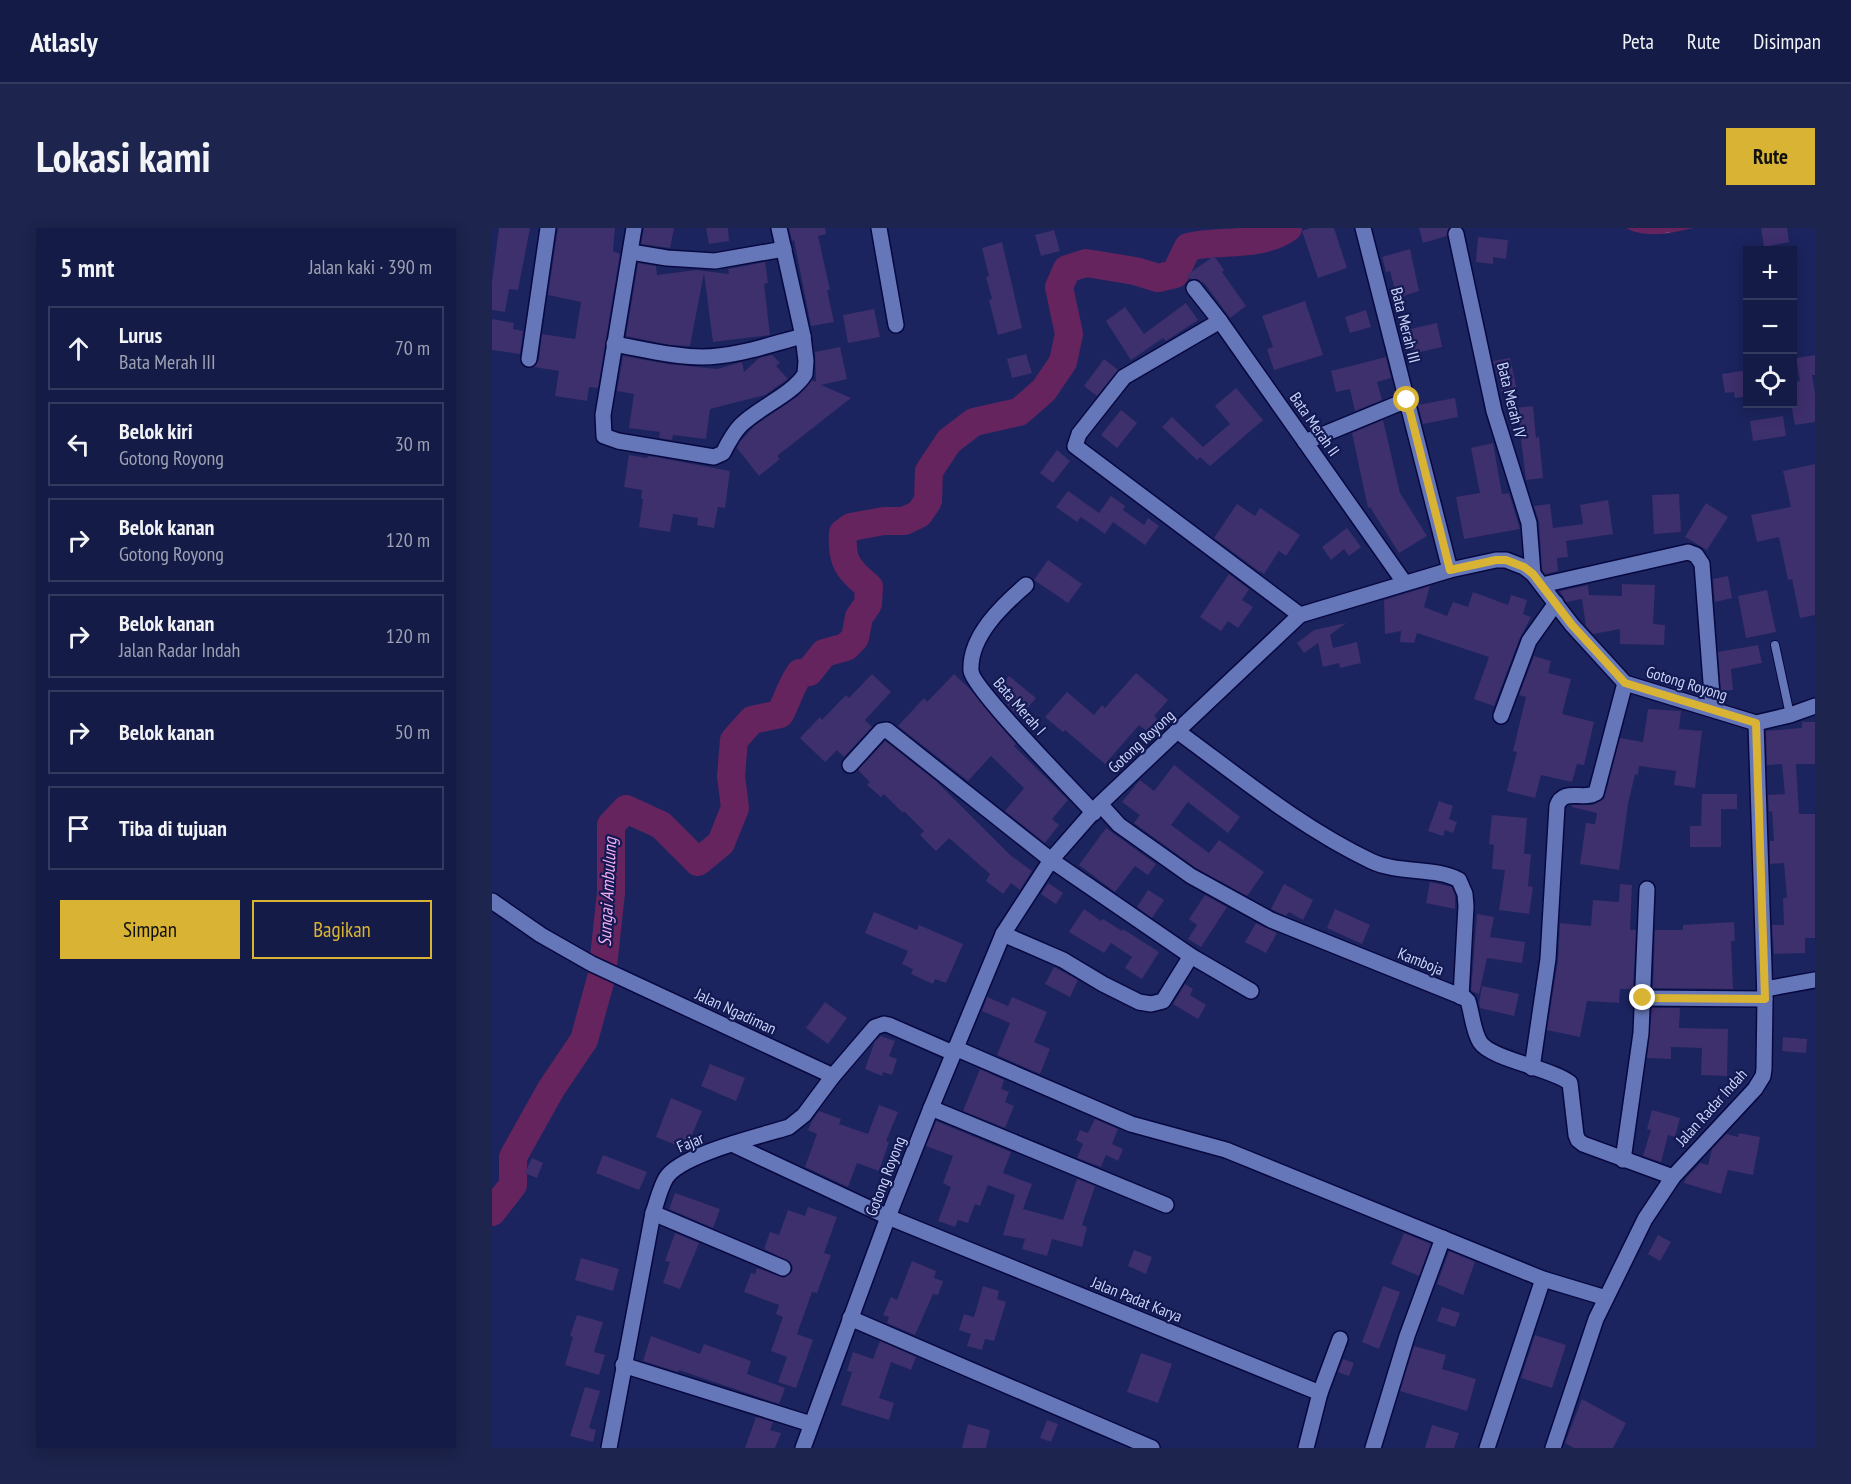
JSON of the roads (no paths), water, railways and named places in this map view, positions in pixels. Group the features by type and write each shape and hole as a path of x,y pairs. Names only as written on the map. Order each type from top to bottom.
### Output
{"street":[{"path":"529,359 548,228"},
{"path":"634,228 603,416 604,436 663,450 714,456 723,453 742,424 806,374 803,336 779,228"},
{"path":"879,228 896,325"},
{"name":"Bata Merah III","path":"1363,228 1450,570"},
{"name":"Bata Merah IV","path":"1456,234 1494,411 1529,523 1538,579"},
{"path":"631,252 667,258 715,261 784,249"},
{"name":"Bata Merah II","path":"1194,288 1220,321 1404,582"},
{"path":"1220,321 1124,377 1079,434 1075,446 1300,615"},
{"path":"615,344 681,356 702,357 725,356 803,336"},
{"path":"1305,442 1407,400"},
{"path":"1538,579 1688,552 1696,555 1702,564 1713,709"},
{"name":"Gotong Royong","path":"803,1448 888,1217 1003,934 1051,860 1097,808 1300,615 1404,582 1496,560 1506,560 1515,563 1538,579 1572,625 1625,683 1756,723"},
{"name":"Bata Merah I","path":"1026,585 1002,606 989,622 978,643 972,662 973,678 1012,726 1097,808"},
{"path":"1501,716 1529,641 1556,603"},
{"path":"1532,1068 1548,959 1557,806 1562,798 1567,796 1592,796 1596,793 1625,683"},
{"path":"1756,723 1815,706"},
{"name":"Jalan Radar Indah","path":"1552,1448 1596,1318 1645,1219 1672,1178 1760,1083 1764,1069 1765,994 1756,723"},
{"path":"850,765 881,731 887,730 1051,860 1191,956 1251,991"},
{"path":"1177,731 1310,828 1372,861 1389,867 1446,875 1459,880 1465,894 1466,906 1461,997 1468,1001 1478,1037 1483,1045 1570,1083 1578,1140 1583,1144 1672,1178"},
{"name":"Kamboja","path":"1097,808 1191,876 1271,920 1461,997"},
{"path":"1623,1160 1639,1050 1647,890"},
{"name":"Jalan Ngadiman","path":"492,901 541,935 592,964 833,1076"},
{"path":"1003,934 1063,960 1130,997 1151,1004 1164,1000 1191,956"},
{"path":"1643,998 1765,994 1815,980"},
{"name":"Fajar","path":"609,1448 653,1213 666,1178 673,1169 732,1144 798,1121 833,1076 879,1025 889,1025 954,1051"},
{"path":"954,1051 1131,1124 1235,1154 1543,1279 1606,1298"},
{"path":"931,1108 1166,1205"},
{"name":"Jalan Padat Karya","path":"732,1144 888,1217 1320,1393"},
{"path":"653,1213 783,1268"},
{"path":"1373,1448 1407,1336 1443,1238"},
{"path":"1487,1448 1543,1279"},
{"path":"850,1318 1152,1448"},
{"path":"1306,1448 1320,1393 1340,1339"},
{"path":"623,1365 811,1424"}],"lane":[{"path":"1775,645 1790,714"}],"water":[{"path":"1626,228 1693,228 1650,234"}],"waterway":[{"name":"Sungai Ambulung","path":"492,1212 513,1185 513,1157 551,1089 584,1040 602,975 611,893 611,825 626,809 661,825 698,862 721,843 735,808 731,776 734,740 752,720 780,714 800,673 809,672 824,653 846,647 855,638 859,617 868,604 869,587 847,564 843,551 843,533 851,527 884,521 904,521 919,514 928,501 929,471 949,441 974,422 1019,412 1044,390 1063,362 1069,334 1059,287 1067,269 1086,263 1135,271 1158,278 1175,274 1188,247 1252,241 1277,234 1288,228"}]}
